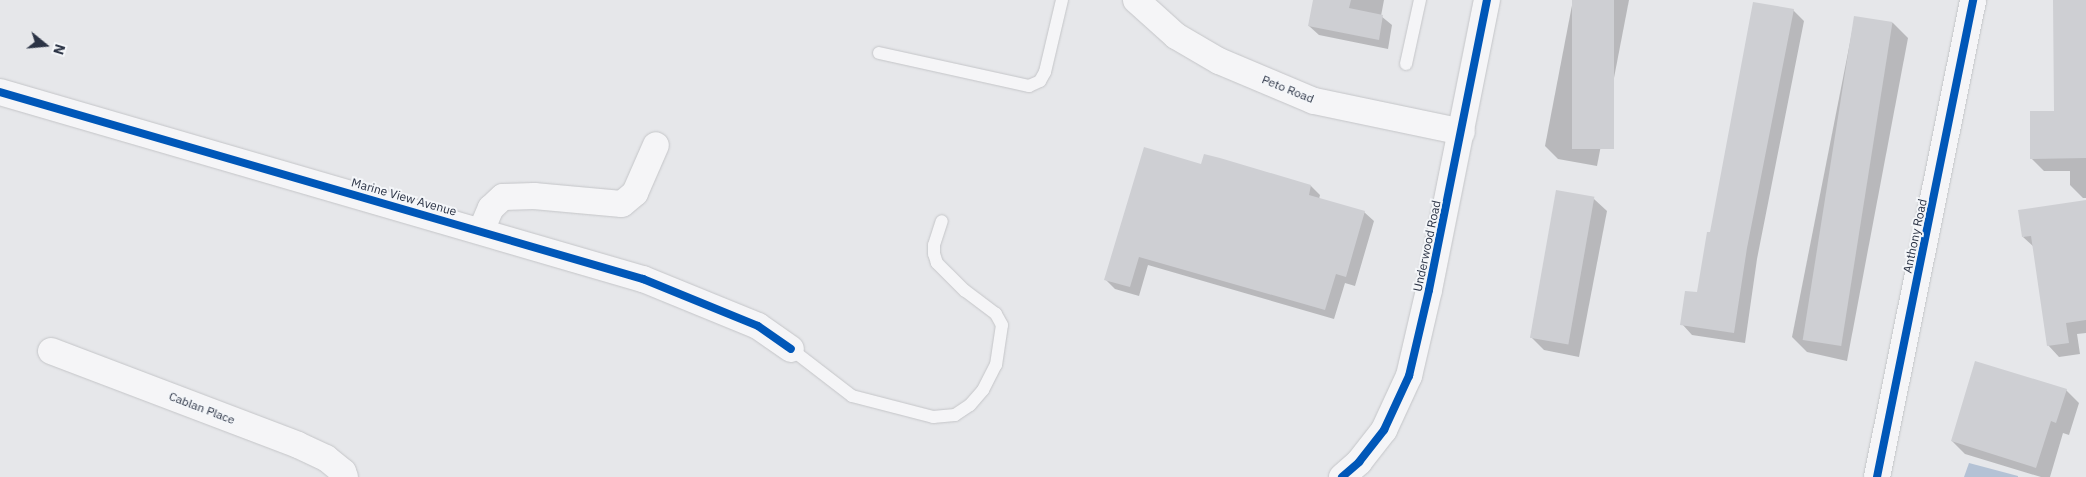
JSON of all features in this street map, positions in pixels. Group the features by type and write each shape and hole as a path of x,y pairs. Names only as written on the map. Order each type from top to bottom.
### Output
{"street":[{"name":"Peto Road","path":"1136,0 1176,36 1219,61 1314,100 1462,132"},
{"name":"Underwood Road","path":"1342,477 1359,462 1384,430 1409,376 1462,132 1488,0"},
{"name":"Anthony Road","path":"1877,477 1973,0"},
{"name":"Marine View Avenue","path":"0,92 642,279 758,326 791,349"},
{"path":"481,231 491,208 503,197 534,196 622,204 635,193 656,145"},
{"name":"Cablan Place","path":"52,351 298,445 326,458 343,472 345,477"}],"lane":[{"path":"878,53 1029,86 1040,80 1045,72 1062,0"},
{"path":"1406,64 1420,0"},
{"name":"Marine View Avenue","path":"791,349 852,396 933,417 955,415 970,405 983,390 996,364 1002,325 996,314 965,291 937,263 934,245 942,221"}],"water":[{"path":"1969,463 2018,476 2018,477 1964,477"}],"building":[{"path":"1313,0 1351,0 1349,8 1383,15 1379,40 1308,26"},
{"path":"1572,0 1614,0 1614,149 1572,149"},
{"path":"2053,0 2086,0 2086,158 2030,159 2030,111 2054,111"},
{"path":"1753,2 1794,9 1747,248 1734,333 1680,325 1685,291 1697,292 1707,232 1710,232"},
{"path":"1854,16 1893,22 1841,346 1803,340"},
{"path":"1144,147 1201,164 1204,154 1220,158 1311,185 1309,195 1365,211 1346,277 1336,274 1325,310 1139,257 1130,287 1104,280"},
{"path":"1556,190 1594,197 1568,344 1530,338"},
{"path":"2086,200 2086,320 2066,323 2069,343 2047,346 2031,236 2022,237 2018,210"},
{"path":"1975,361 2067,389 2056,423 2051,421 2036,468 1951,441"}],"cycle path":[{"path":"1342,477 1359,462 1384,430 1409,376 1429,290 1487,0"},
{"path":"1877,477 1973,0"},
{"path":"0,92 643,279 758,326 791,349"}]}
